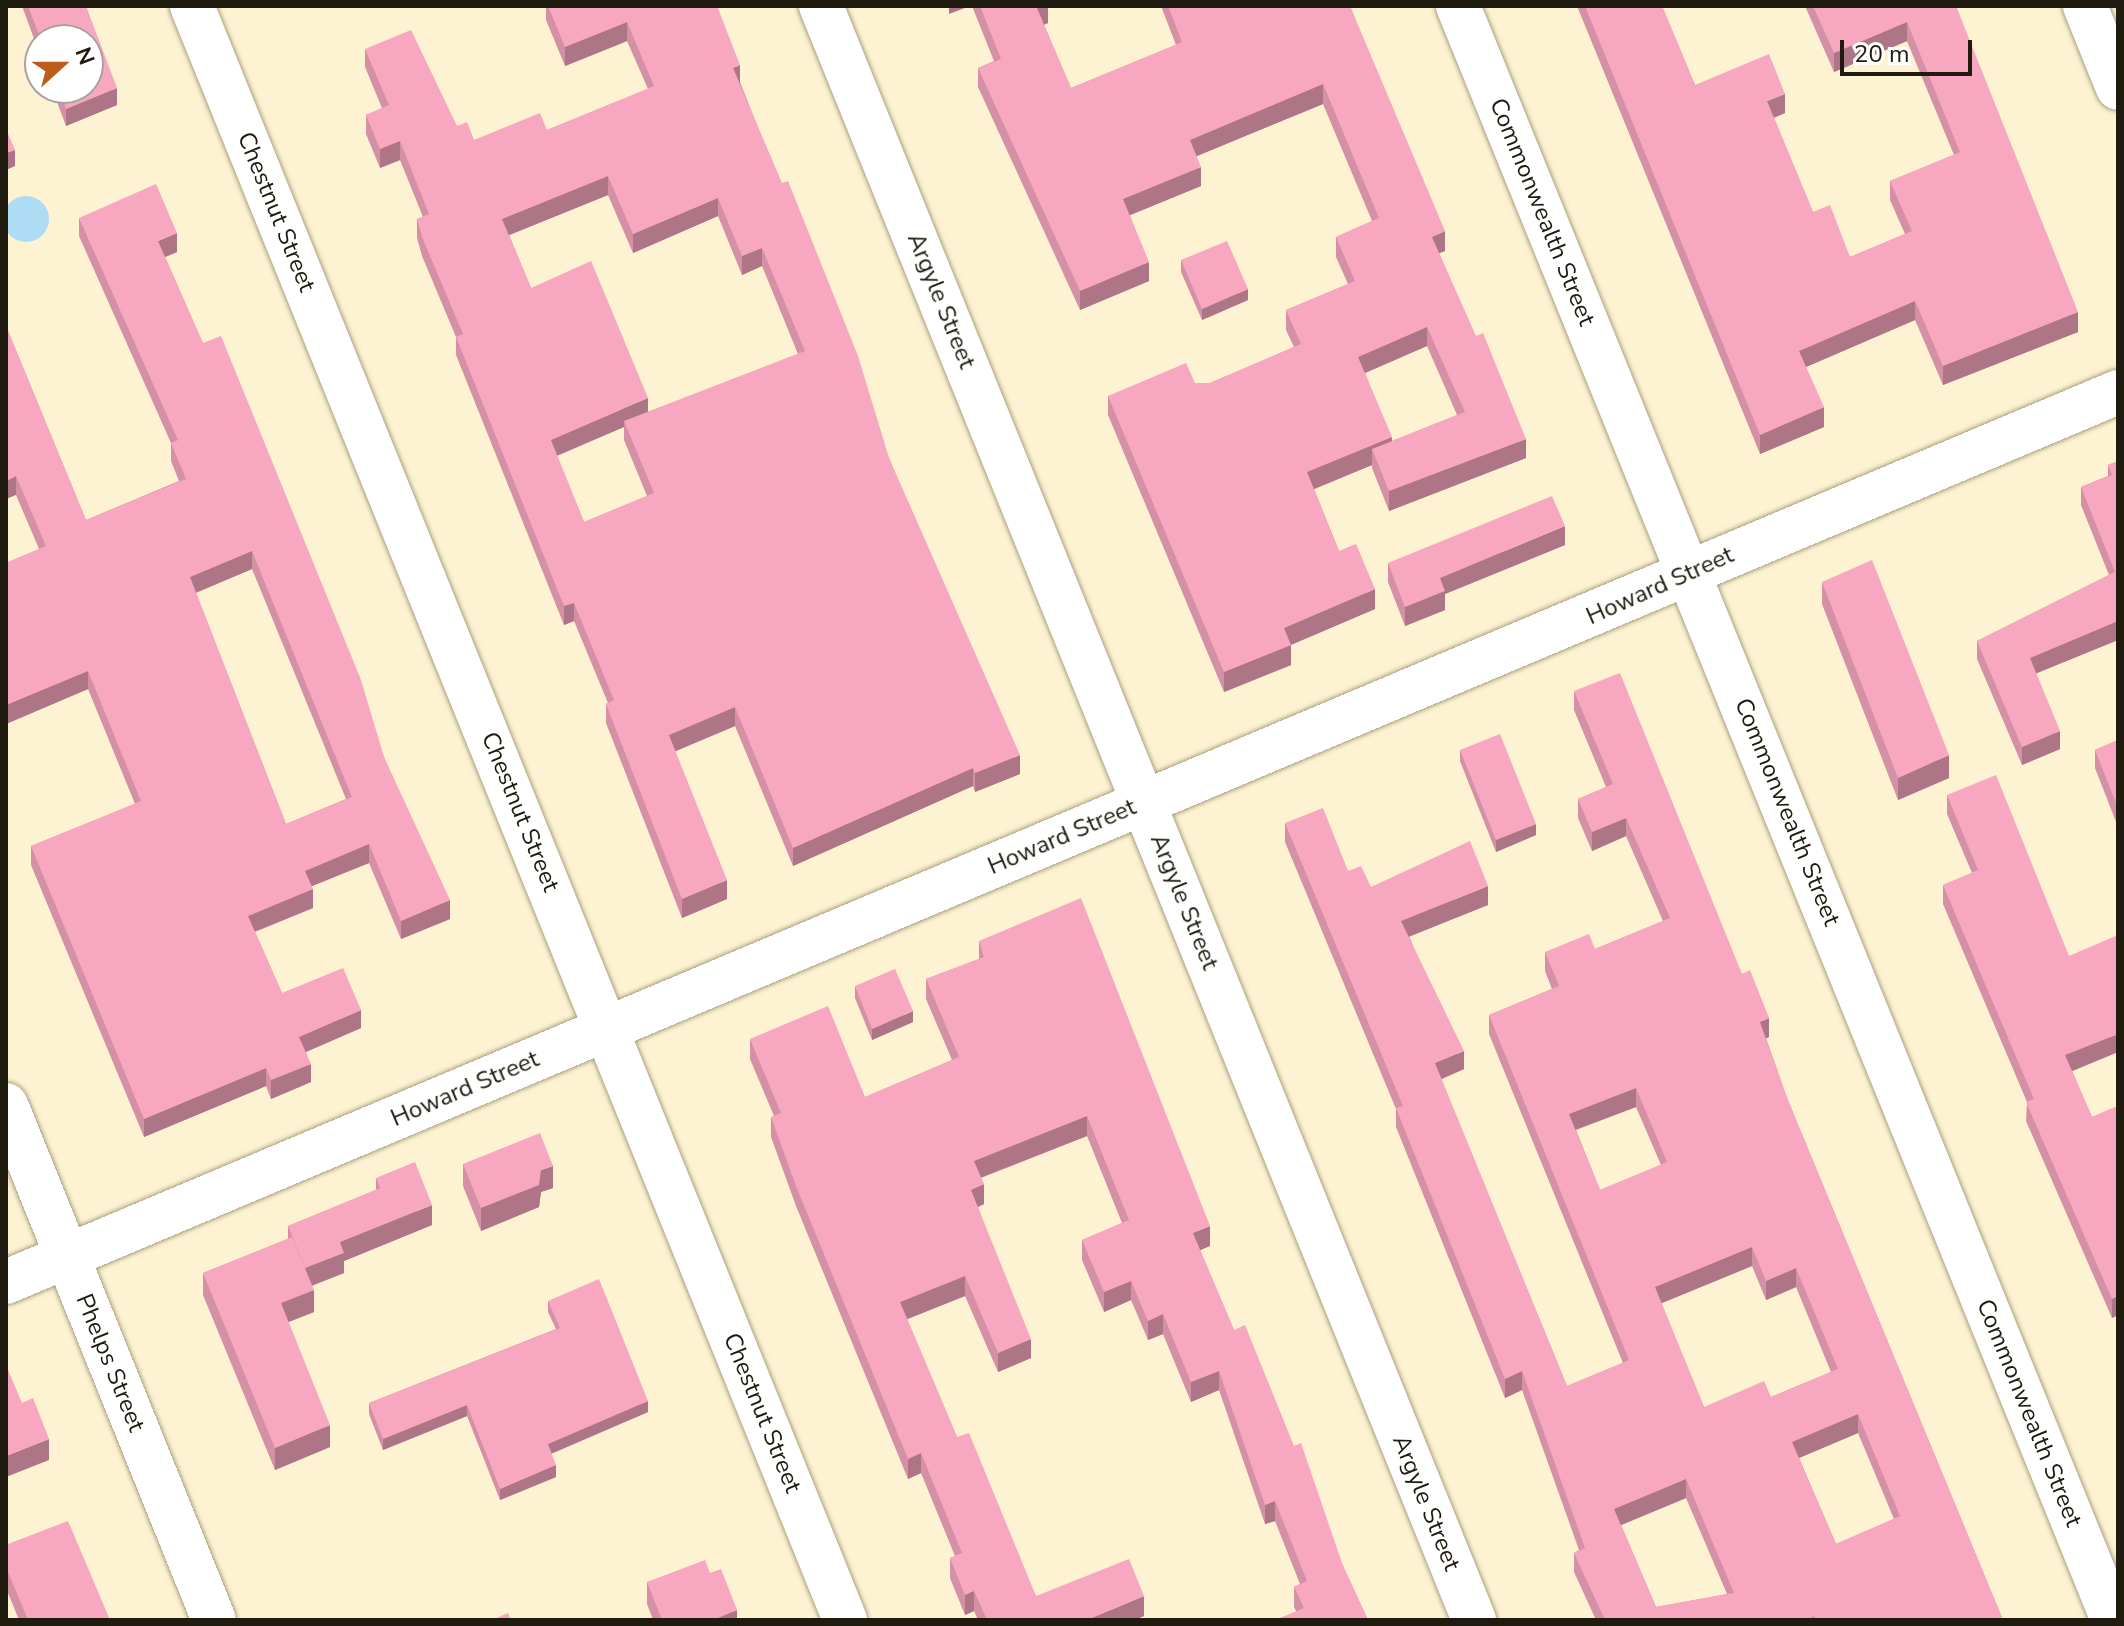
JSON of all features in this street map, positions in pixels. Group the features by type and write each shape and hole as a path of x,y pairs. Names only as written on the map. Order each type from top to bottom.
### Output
{"street":[{"name":"Chestnut Street","path":"192,6 845,1620"},
{"name":"Argyle Street","path":"821,6 1474,1620"},
{"name":"Commonwealth Street","path":"1458,6 2113,1620"},
{"path":"2085,6 2118,88"},
{"name":"Howard Street","path":"6,1282 2118,392"},
{"name":"Phelps Street","path":"6,1105 214,1620"}],"water":[{"path":"26,196 42,203 49,219 42,235 26,242 10,235 3,219 10,203"}],"building":[{"path":"28,6 86,6 93,24 35,24"},
{"path":"548,6 717,6 740,65 733,68 782,183 788,181 858,356 889,458 1020,755 975,773 973,768 793,848 735,707 669,735 727,880 682,899 606,704 614,700 574,603 564,606 456,337 463,334 417,219 429,214 400,141 380,149 366,115 389,105 365,49 411,30 457,126 467,122 474,140 540,113 547,130 654,86 627,22 565,47","holes":["608,176 633,234 718,198 742,256 762,248 805,351 624,421 654,493 584,522 551,440 648,398 591,261 531,288 502,219"]},
{"path":"980,6 1042,6 1037,8 1071,88 1182,42 1168,6 1350,6 1445,231 1432,237 1476,336 1483,333 1526,439 1389,491 1372,449 1465,412 1427,327 1358,357 1392,437 1307,472 1339,551 1356,544 1375,589 1284,628 1291,645 1224,672 1108,396 1186,363 1195,383 1210,383 1301,344 1286,310 1355,281 1336,237 1379,218 1323,84 1190,140 1201,167 1123,199 1149,262 1080,291 978,68 1001,59"},
{"path":"1585,6 1662,6 1695,85 1769,54 1785,94 1767,101 1813,212 1830,205 1850,257 1912,231 1890,181 1960,152 1907,22 1834,53 1813,6 1956,6 2078,312 1943,366 1915,301 1799,351 1824,407 1760,435"},
{"path":"104,54 117,88 104,93"},
{"path":"6,129 15,150 6,153"},
{"path":"156,184 177,233 158,241 203,343 221,336 361,680 384,757 450,900 401,921 369,844 305,871 313,889 248,916 282,993 343,968 361,1010 299,1037 311,1064 271,1080 266,1068 144,1119 31,846 141,801 88,671 6,705 6,563 46,546 16,476 6,481 6,326 86,520 186,479 171,443 178,440 79,218","holes":["252,551 352,797 286,824 190,577"]},
{"path":"1227,241 1248,289 1202,309 1181,260"},
{"path":"2118,461 2118,621 2030,658 2060,731 2022,747 1977,641 2115,572 2081,487 2112,475 2108,465"},
{"path":"1552,496 1565,526 1440,578 1445,591 1405,607 1388,563"},
{"path":"1872,560 1949,755 1898,778 1822,582"},
{"path":"1620,673 1742,974 1750,970 1769,1018 1760,1022 1787,1098 2003,1620 1816,1620 1814,1616 1805,1620 1605,1620 1574,1553 1585,1548 1522,1371 1505,1379 1396,1108 1403,1106 1285,823 1323,808 1348,871 1361,866 1371,887 1470,841 1488,886 1401,921 1464,1051 1435,1063 1567,1386 1629,1360 1489,1015 1559,986 1545,952 1589,934 1595,949 1670,918 1626,818 1592,832 1578,799 1613,784 1574,691","holes":["1636,1088 1667,1162 1600,1190 1569,1114","1752,1247 1766,1281 1796,1268 1838,1369 1771,1397 1764,1381 1704,1407 1655,1287","1858,1414 1900,1516 1836,1544 1792,1442","1686,1479 1734,1593 1656,1607 1614,1509"]},
{"path":"1500,734 1536,824 1496,840 1460,750"},
{"path":"2118,740 2118,808 2095,750"},
{"path":"1996,775 2069,956 2118,935 2118,1034 2065,1055 2092,1117 2118,1106 2118,1296 2112,1299 2026,1102 2034,1099 1943,885 1978,870 1947,795"},
{"path":"1081,898 1210,1226 1193,1233 1234,1330 1245,1325 1294,1446 1301,1443 1343,1566 1368,1620 1275,1620 1304,1608 1294,1587 1307,1581 1275,1501 1265,1505 1219,1371 1191,1382 1163,1314 1148,1321 1131,1281 1104,1292 1082,1240 1129,1220 1087,1116 974,1161 984,1184 971,1190 1031,1339 998,1353 965,1276 900,1302 957,1437 969,1433 1036,1596 1129,1559 1144,1596 1087,1620 987,1620 974,1591 965,1595 950,1558 962,1553 921,1453 908,1459 796,1186 771,1117 781,1113 750,1039 828,1006 865,1097 959,1057 926,979 984,957 979,941"},
{"path":"895,969 913,1011 872,1029 855,986"},
{"path":"540,1133 553,1166 541,1170 539,1185 481,1208 463,1164"},
{"path":"415,1162 432,1205 340,1242 344,1253 305,1268 288,1226 380,1188 376,1178"},
{"path":"292,1237 314,1290 281,1303 330,1425 275,1448 203,1273"},
{"path":"599,1279 648,1401 548,1444 556,1465 500,1489 467,1405 383,1439 369,1403 560,1328 548,1301"},
{"path":"6,1365 22,1403 33,1398 49,1439 6,1456"},
{"path":"68,1521 110,1620 28,1620 6,1567 6,1539 8,1544"},
{"path":"705,1560 710,1573 721,1569 737,1610 713,1620 662,1620 647,1582"},
{"path":"508,1613 511,1620 492,1620"}]}
